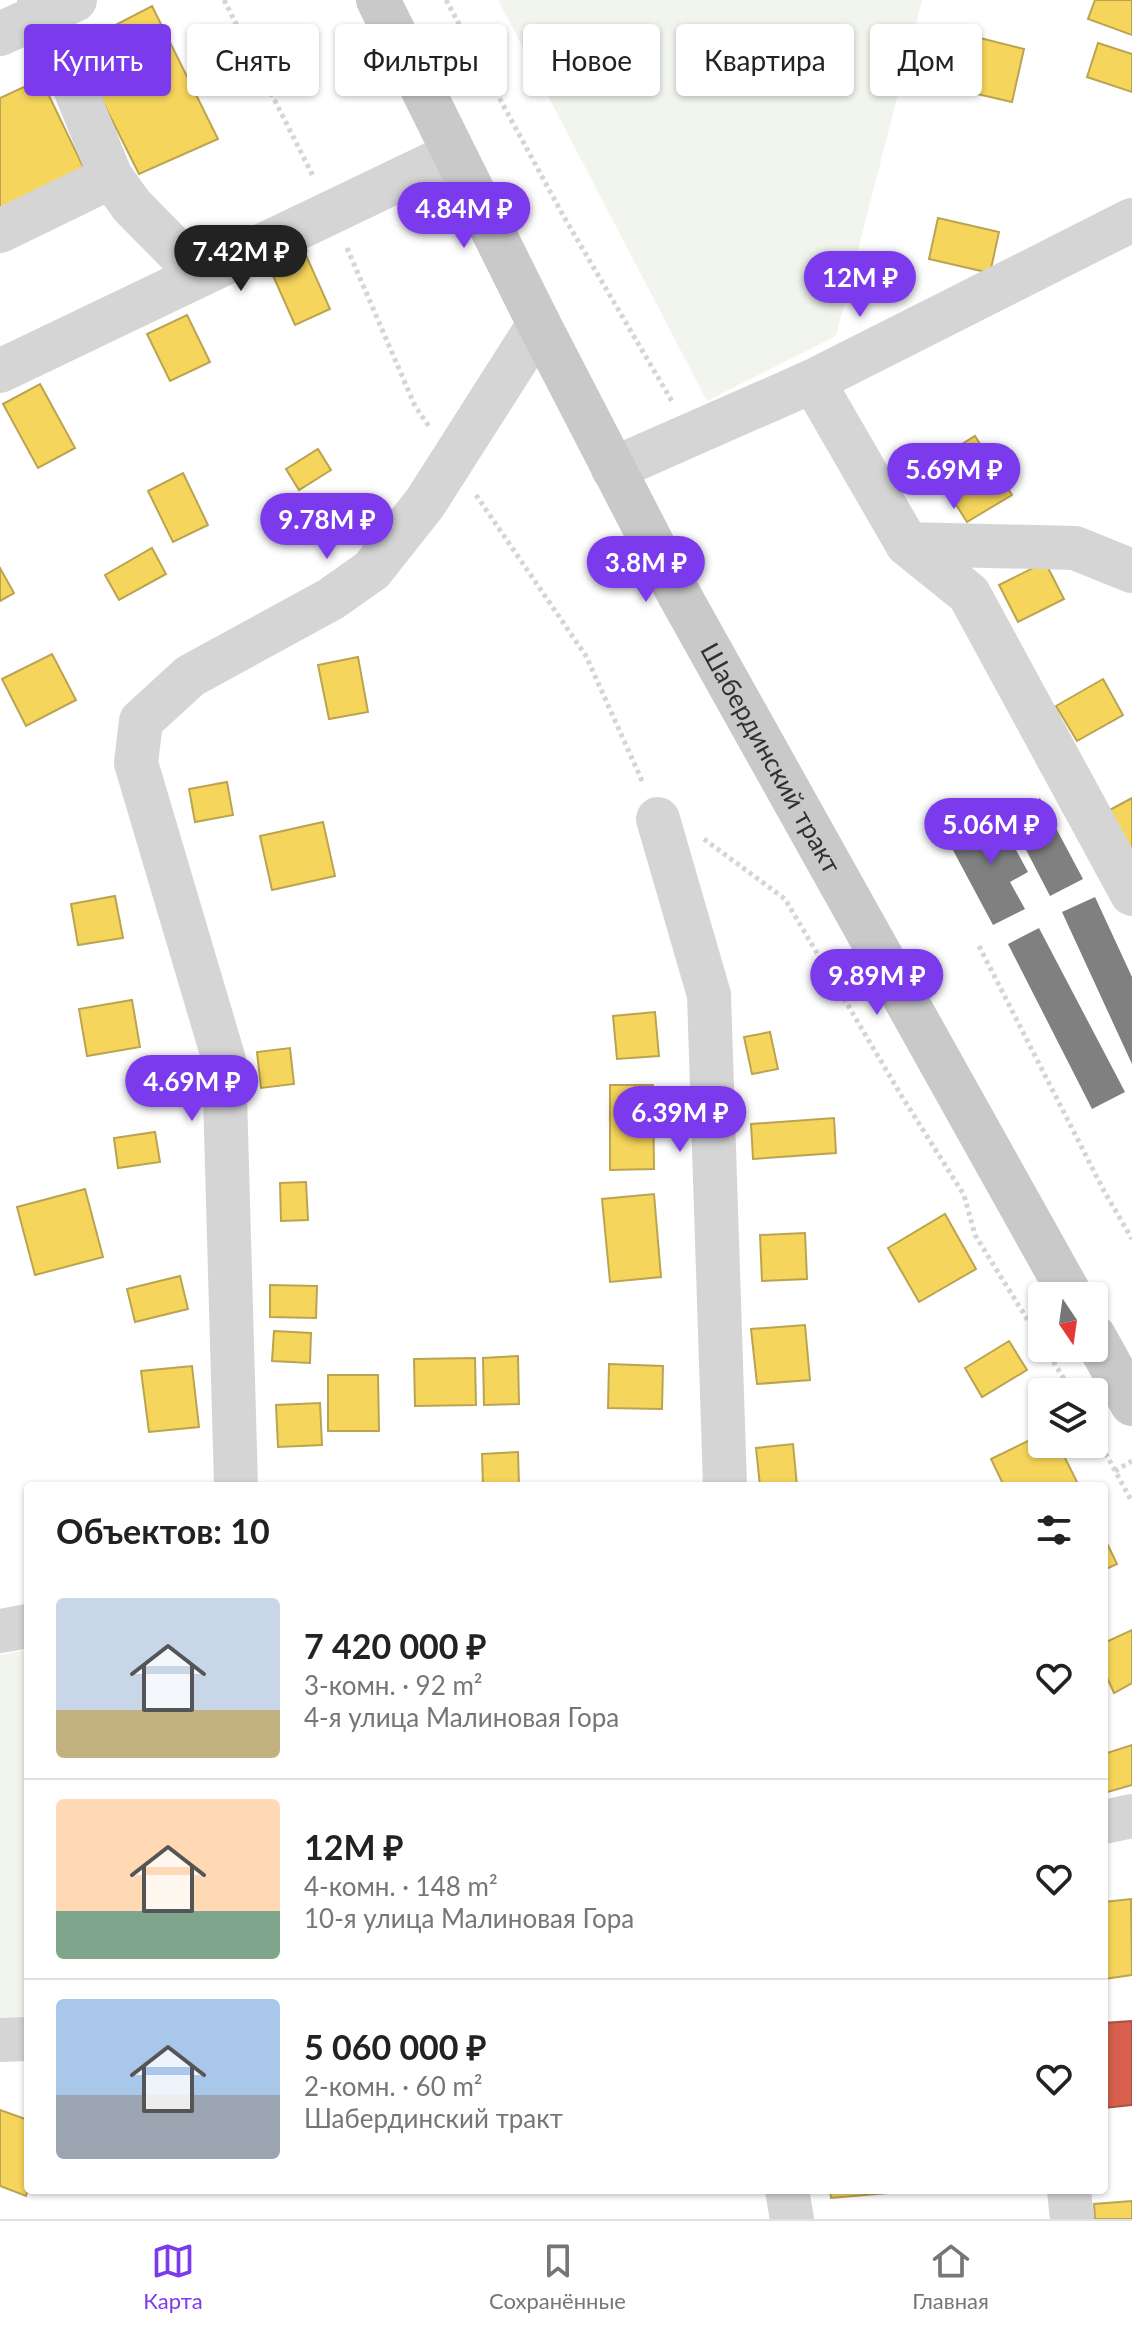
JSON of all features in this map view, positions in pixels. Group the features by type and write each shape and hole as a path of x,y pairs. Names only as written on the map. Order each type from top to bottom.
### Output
{"main road":[{"name":"Шабердинский тракт","path":"378,0 539,324 676,589 1063,1282"},
{"path":"1108,1361 1132,1404"}],"street":[{"path":"0,34 53,4 111,177 132,206 200,275"},
{"path":"3,363 200,275 453,154"},
{"path":"0,231 111,177"},
{"path":"613,469 813,381 1132,220"},
{"path":"236,1482 224,1060 136,763 141,721 190,676 331,599 372,570 425,503 539,324"},
{"path":"813,381 907,544 969,594 1132,894"},
{"path":"907,544 1075,548 1132,571"},
{"path":"658,819 709,995 725,1482"},
{"path":"0,1631 24,1627"},
{"path":"1108,1821 1132,1816"},
{"path":"0,2040 24,2039"},
{"path":"788,2194 792,2219"},
{"path":"1069,2194 1072,2219"}],"path":[{"path":"224,0 331,212 415,406 586,656 658,819 689,827 785,899 964,1195 975,1235 1028,1320"},
{"path":"446,0 564,217 692,436"},
{"path":"979,946 1104,1191 1132,1239"},
{"path":"1108,1458 1132,1502"},
{"path":"1115,1471 1132,1461"}],"shaded area":[{"path":"498,0 922,0 916,24 870,24 870,96 897,96 836,336 707,401 548,96 660,96 660,24 523,24 523,48"},
{"path":"24,1651 24,2020 0,2021 0,1655"}],"building: Жильё":[{"path":"1095,0 1132,0 1132,35 1088,19"},
{"path":"152,6 161,24 117,24"},
{"path":"982,38 1024,49 1012,102 982,95"},
{"path":"1098,43 1132,54 1132,92 1087,77"},
{"path":"171,44 187,77 187,96 197,96 218,139 139,174 100,96 171,96"},
{"path":"24,87 24,96 49,96 89,179 0,222 0,98"},
{"path":"938,218 999,232 990,273 929,259"},
{"path":"305,253 330,309 295,325 270,269"},
{"path":"187,315 210,362 170,381 147,334"},
{"path":"40,384 75,448 38,468 3,404"},
{"path":"975,436 1012,495 967,522 930,464"},
{"path":"318,449 331,470 299,490 286,469"},
{"path":"183,473 208,525 173,542 148,491"},
{"path":"152,548 166,574 119,600 105,575"},
{"path":"1045,562 1064,599 1018,622 999,585"},
{"path":"0,568 14,593 0,601"},
{"path":"52,654 76,700 26,726 2,679"},
{"path":"358,657 368,712 329,719 318,665"},
{"path":"1103,679 1123,715 1077,741 1056,706"},
{"path":"227,782 233,815 195,822 189,789"},
{"path":"1132,798 1132,859 1106,812"},
{"path":"323,822 335,876 272,890 260,836"},
{"path":"115,896 123,938 78,945 71,904"},
{"path":"132,1000 140,1047 87,1056 79,1009"},
{"path":"655,1012 659,1056 617,1059 613,1016"},
{"path":"770,1032 778,1069 752,1074 744,1037"},
{"path":"290,1048 294,1084 261,1088 257,1052"},
{"path":"610,1085 653,1085 654,1169 610,1170"},
{"path":"834,1118 836,1153 753,1159 751,1124"},
{"path":"155,1132 160,1162 118,1168 114,1138"},
{"path":"306,1182 308,1220 281,1221 280,1183"},
{"path":"85,1189 103,1257 35,1275 17,1207"},
{"path":"654,1194 661,1277 610,1282 602,1199"},
{"path":"945,1214 976,1269 919,1302 888,1248"},
{"path":"805,1233 807,1279 762,1281 760,1235"},
{"path":"180,1276 188,1309 135,1322 127,1289"},
{"path":"270,1285 317,1286 316,1318 270,1317"},
{"path":"805,1325 810,1380 757,1384 751,1329"},
{"path":"274,1331 311,1333 310,1363 272,1361"},
{"path":"1009,1341 1027,1370 982,1397 965,1368"},
{"path":"518,1356 519,1404 484,1405 483,1358"},
{"path":"475,1358 476,1405 415,1406 414,1359"},
{"path":"609,1364 663,1366 662,1409 608,1408"},
{"path":"192,1366 199,1427 149,1432 141,1371"},
{"path":"328,1375 378,1375 379,1431 328,1431"},
{"path":"320,1403 322,1445 278,1447 276,1405"},
{"path":"1028,1441 1028,1458 1065,1458 1077,1482 1002,1482 991,1459"},
{"path":"793,1444 797,1482 760,1482 756,1448"},
{"path":"518,1452 519,1482 483,1482 482,1454"},
{"path":"1108,1545 1117,1564 1108,1568"},
{"path":"1132,1630 1132,1683 1114,1693 1108,1680 1108,1641"},
{"path":"1132,1745 1132,1785 1108,1792 1108,1753"},
{"path":"1131,1899 1132,1975 1108,1978 1108,1902"},
{"path":"0,2110 24,2119 26,2196 0,2186"},
{"path":"830,2194 877,2194 831,2198"},
{"path":"1132,2201 1132,2219 1095,2219 1094,2204"}],"building: Торговля":[{"path":"1132,2021 1132,2105 1108,2108 1108,2023"}],"building: Прочее":[{"path":"1040,798 1083,879 1050,896 1008,815"},
{"path":"996,813 1028,872 1010,882 1025,909 993,925 947,839"},
{"path":"1095,897 1132,977 1132,1064 1062,912"},
{"path":"1039,928 1125,1092 1092,1109 1008,944"}]}
